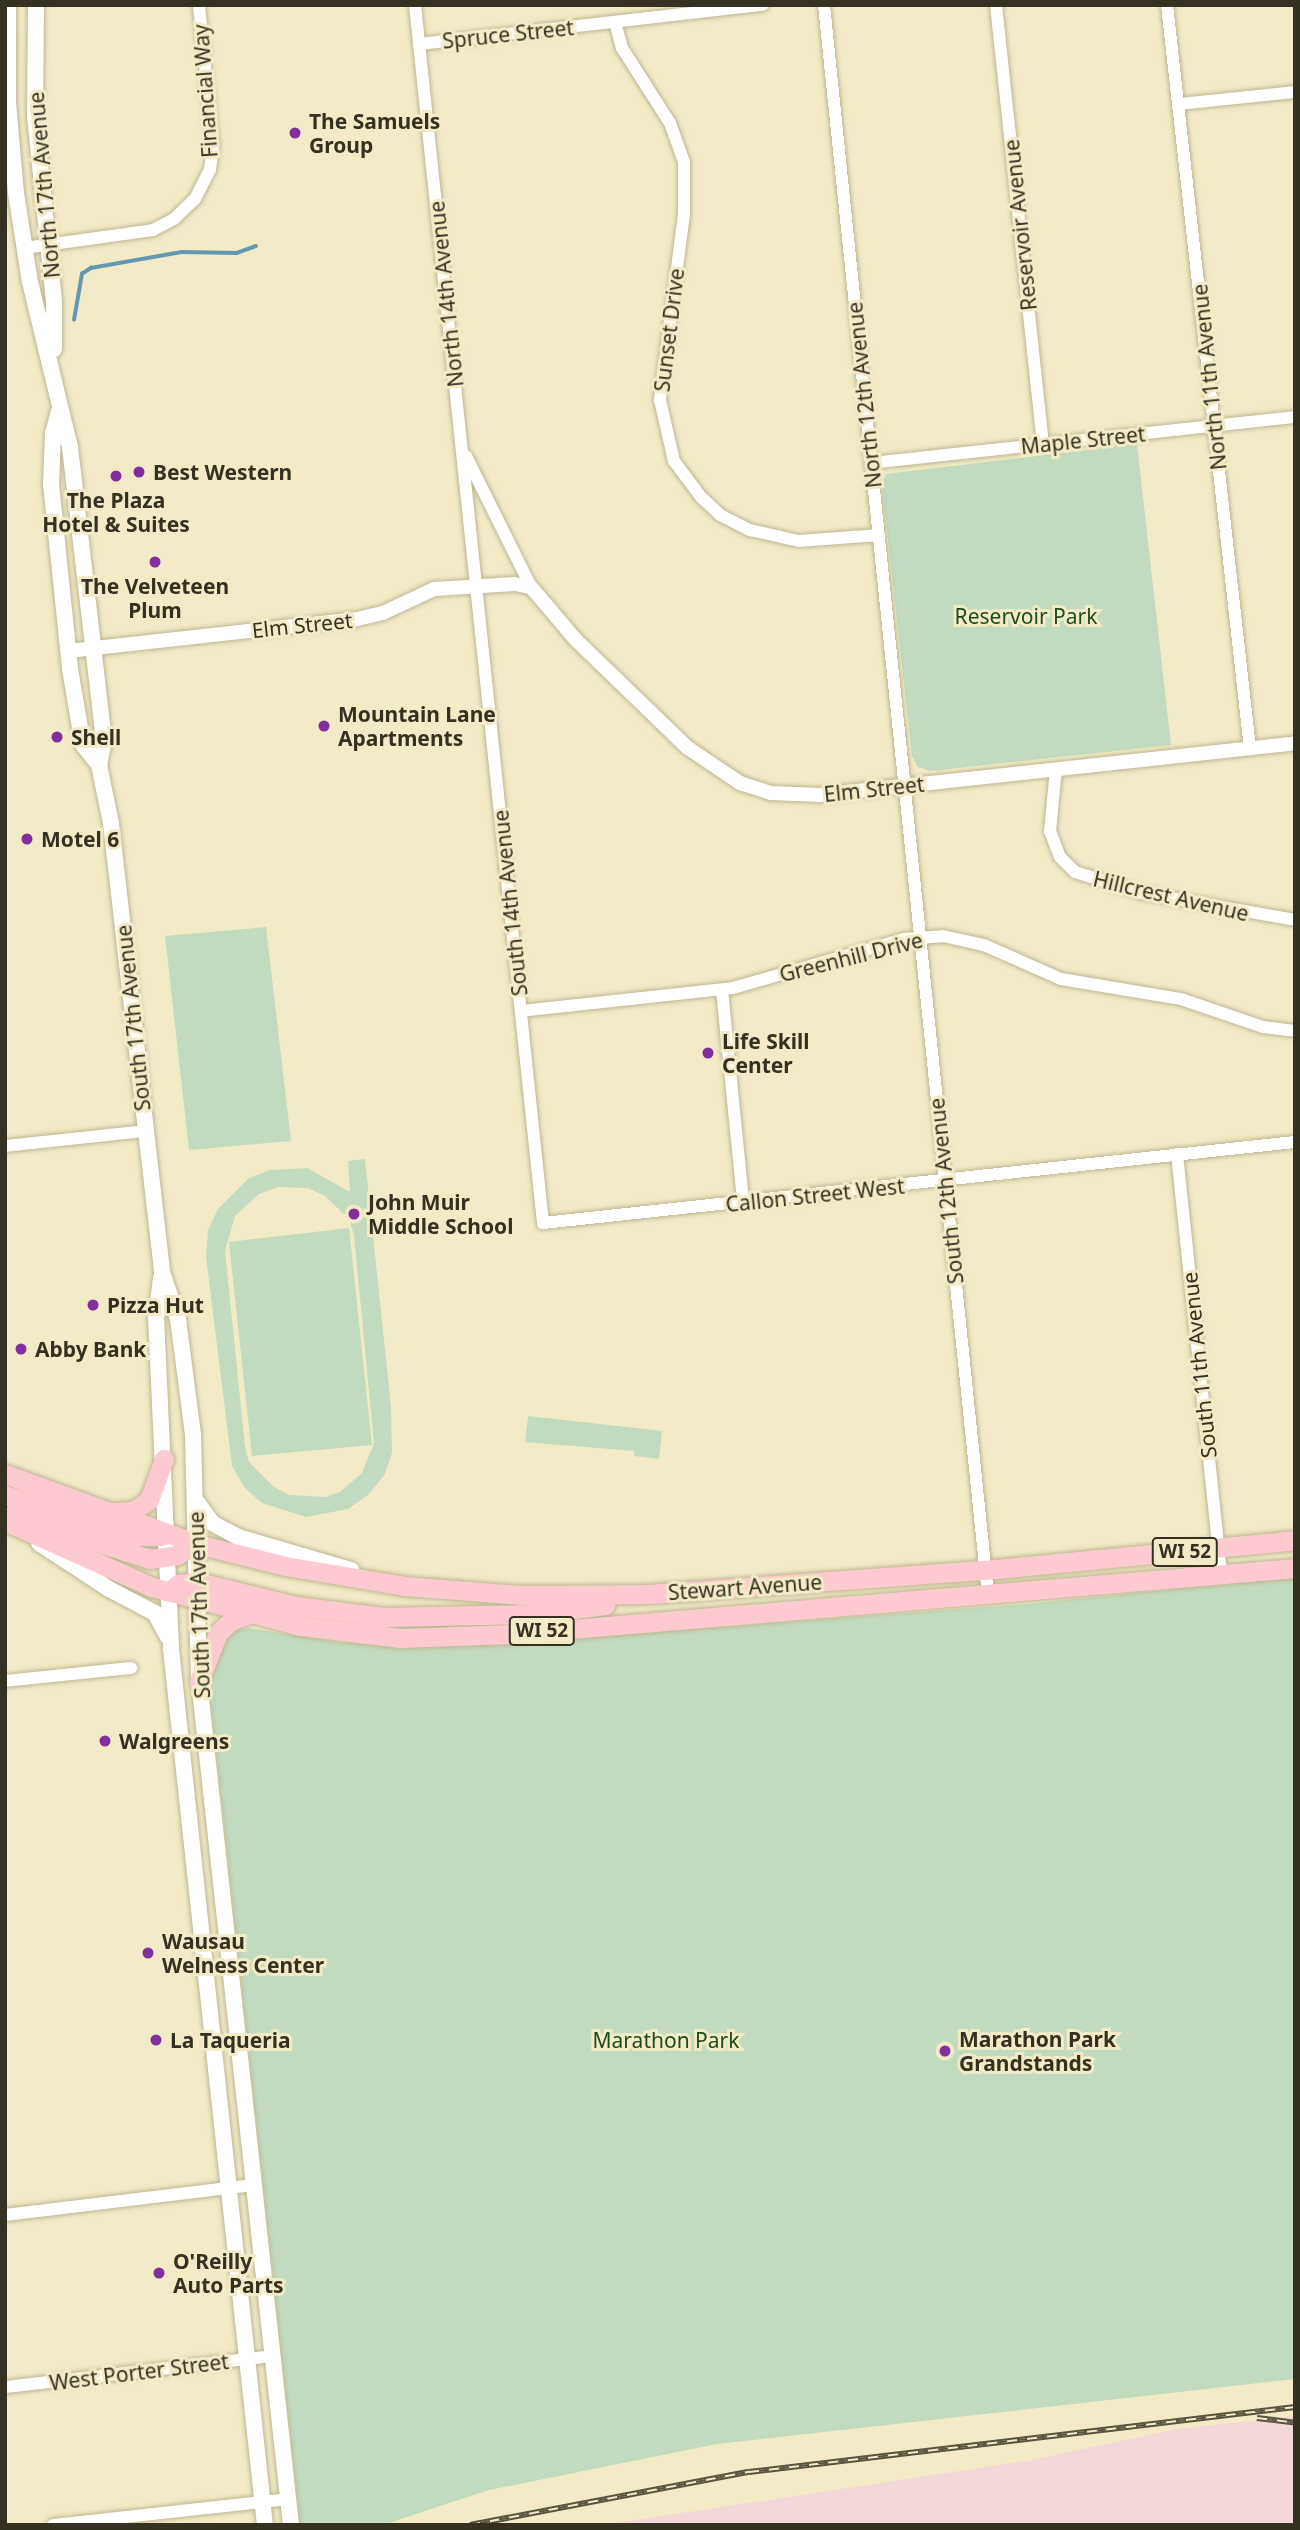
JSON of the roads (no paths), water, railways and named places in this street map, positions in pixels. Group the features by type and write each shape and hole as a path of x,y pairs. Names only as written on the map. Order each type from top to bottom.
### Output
{"main road":[{"name":"North 17th Avenue","path":"8,5 11,142 24,248 53,366 59,411 70,447 91,648"},
{"name":"North 17th Avenue","path":"36,5 35,117 54,308 53,366"},
{"name":"North 17th Avenue","path":"59,411 52,433 51,484 68,651"},
{"name":"South 17th Avenue","path":"91,648 104,744 99,765 115,853 162,1272 178,1319 195,1498 199,1681 290,2525"},
{"name":"South 17th Avenue","path":"68,651 83,745 99,765"},
{"name":"South 17th Avenue","path":"162,1272 156,1316 171,1649 265,2525"},
{"path":"107,1512 133,1511 149,1500 164,1460"},
{"path":"6,1479 137,1537 167,1534"},
{"name":"WI 52","path":"6,1479 197,1544"},
{"path":"195,1498 209,1520 238,1537 404,1586"},
{"path":"5,1514 146,1558 167,1558 197,1544"},
{"path":"13,1525 109,1589 155,1613 171,1649"},
{"name":"WI 52","path":"13,1525 126,1578 169,1592 198,1591"},
{"name":"Stewart Avenue","path":"197,1544 285,1566 404,1586 520,1595 648,1594 985,1570 1295,1540"},
{"name":"Stewart Avenue","path":"198,1591 249,1614 333,1631 453,1637 988,1596 1295,1568"},
{"path":"198,1591 384,1617 565,1612 648,1594"},
{"path":"199,1681 218,1633 231,1621 249,1614"}],"street":[{"name":"Financial Way","path":"24,248 153,230 174,219 195,199 210,170 213,146 199,5"},
{"name":"North 14th Avenue","path":"415,5 477,584"},
{"name":"Spruce Street","path":"419,44 763,5"},
{"name":"North 12th Avenue","path":"824,5 904,786"},
{"name":"Reservoir Avenue","path":"996,5 1043,445"},
{"name":"North 11th Avenue","path":"1167,5 1250,748"},
{"name":"Sunset Drive","path":"615,22 622,48 670,124 684,162 684,214 660,400 674,461 701,497 720,515 750,530 799,541 879,535"},
{"path":"1178,104 1295,92"},
{"name":"Maple Street","path":"871,463 1295,417"},
{"name":"Elm Street","path":"463,449 531,587 576,640 688,748 740,783 788,795 904,786 1295,743"},
{"name":"Elm Street","path":"68,651 357,619 383,613 434,589 477,584 531,587"},
{"name":"South 14th Avenue","path":"477,584 543,1223"},
{"name":"Hillcrest Avenue","path":"1056,769 1050,831 1059,857 1075,872 1142,893 1295,920"},
{"name":"South 12th Avenue","path":"904,786 988,1596"},
{"name":"Greenhill Drive","path":"521,1011 722,990 919,936 966,939 1061,979 1181,999 1263,1027 1295,1031"},
{"path":"722,990 743,1202"},
{"path":"5,1146 145,1131"},
{"name":"Callon Street West","path":"543,1223 1295,1142"},
{"name":"South 11th Avenue","path":"1177,1154 1221,1576"},
{"path":"6,1682 131,1668"},
{"path":"5,2215 253,2185"},
{"name":"West Porter Street","path":"5,2387 272,2356"},
{"path":"53,2525 288,2499"}],"waterway":[{"path":"74,320 82,274 91,268 182,252 237,253 256,246"}],"railway":[{"path":"470,2525 749,2472 1295,2407"},
{"path":"1257,2418 1295,2423"}],"place":[{"name":"The Samuels Group","path":"295,133"},
{"name":"Best Western","path":"139,472"},
{"name":"The Plaza Hotel & Suites","path":"116,476"},
{"name":"The Velveteen Plum","path":"155,562"},
{"name":"Mountain Lane Apartments","path":"324,726"},
{"name":"Shell","path":"57,737"},
{"name":"Motel 6","path":"27,839"},
{"name":"Life Skill Center","path":"708,1053"},
{"name":"John Muir Middle School","path":"354,1214"},
{"name":"Pizza Hut","path":"93,1305"},
{"name":"Abby Bank","path":"21,1349"},
{"name":"Walgreens","path":"105,1741"},
{"name":"Wausau Welness Center","path":"148,1953"},
{"name":"La Taqueria","path":"156,2040"},
{"name":"Marathon Park Grandstands","path":"945,2051"},
{"name":"O'Reilly Auto Parts","path":"159,2273"}],"park label":[{"name":"Reservoir Park","path":"1026,616"},
{"name":"Marathon Park","path":"666,2040"}]}
